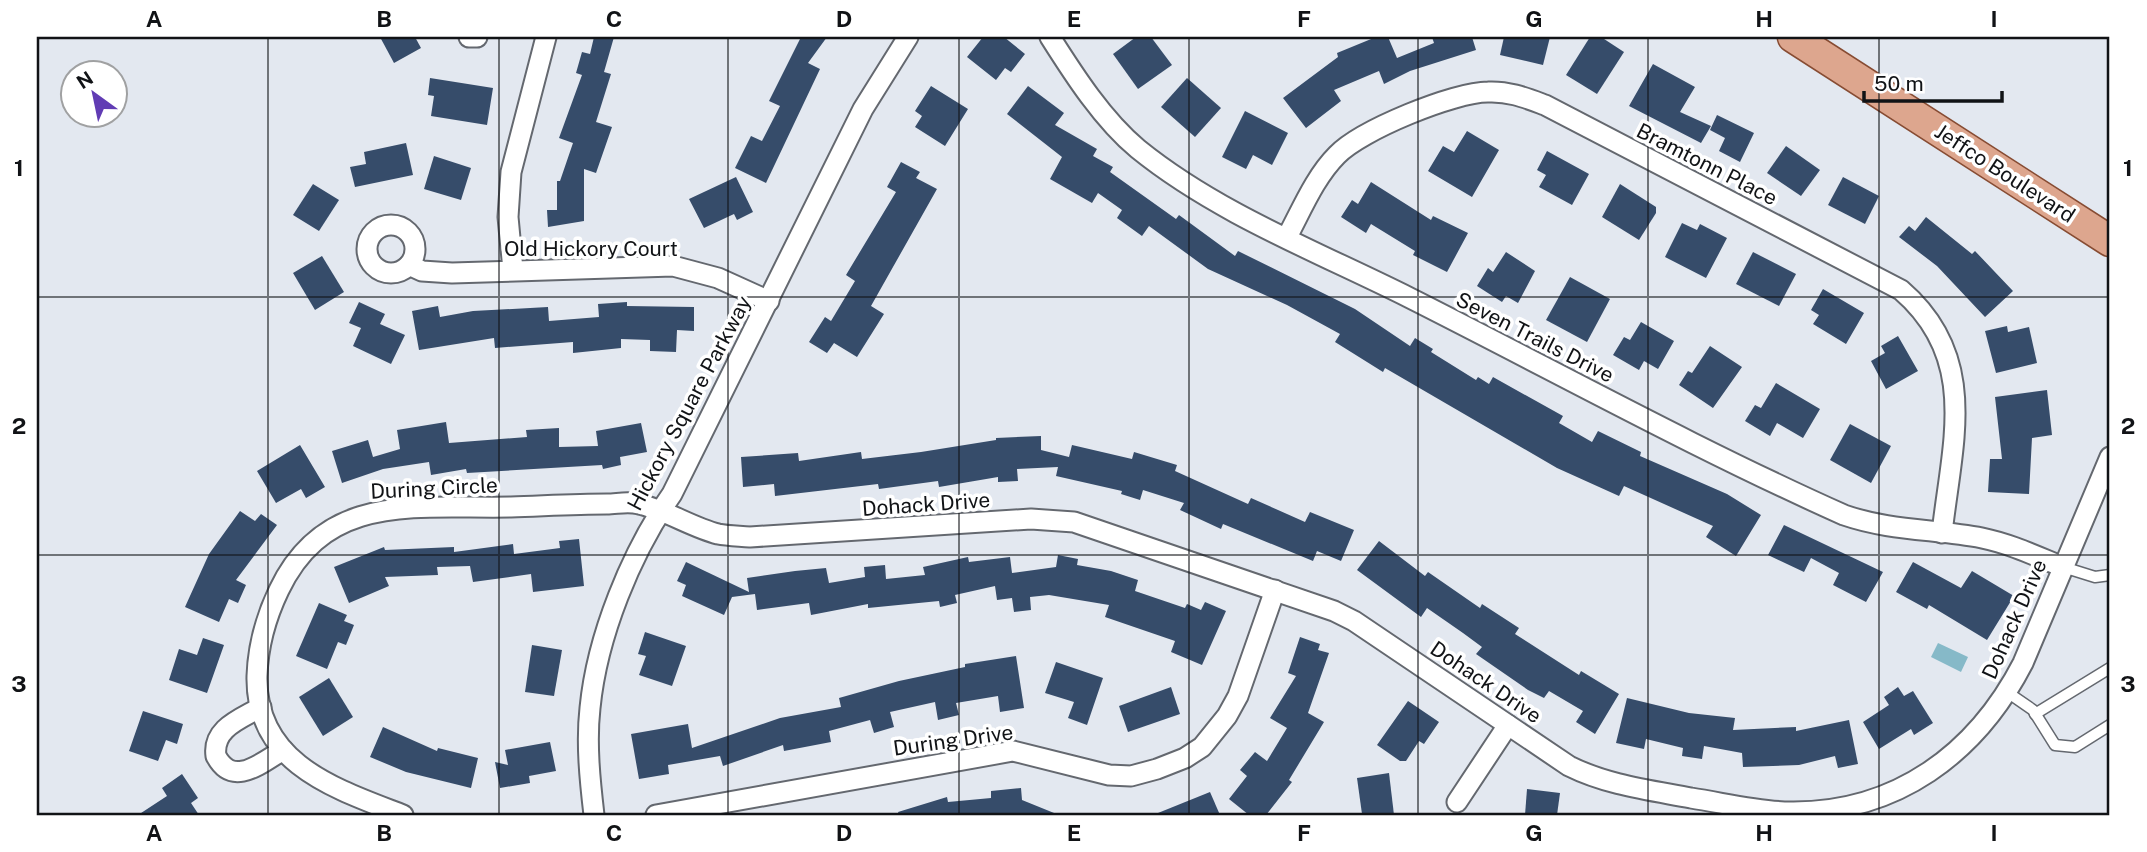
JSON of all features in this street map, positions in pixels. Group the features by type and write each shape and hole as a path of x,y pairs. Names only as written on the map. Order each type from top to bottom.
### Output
{"main road":[{"name":"Jeffco Boulevard","path":"1793,37 2110,241"}],"street":[{"path":"469,37 477,37"},
{"path":"513,270 508,217 511,172 545,37"},
{"name":"Hickory Square Parkway","path":"594,815 590,708 597,669 630,569 660,511 672,494 863,109 908,37"},
{"name":"Seven Trails Drive","path":"1050,37 1110,120 1137,148 1177,176 1287,237 1810,500 1864,522 2013,546 2063,566"},
{"name":"Bramtonn Place","path":"1287,237 1322,174 1337,155 1354,141 1373,131 1461,96 1486,92 1511,93 1545,105 1887,283 1919,305 1942,339 1954,382 1954,425 1942,533"},
{"name":"Old Hickory Court","path":"409,265 430,272 673,266 718,278 769,301"},
{"name":"Dohack Drive","path":"660,511 719,534 750,537 1061,520 1090,525 1307,600 1354,621 1569,766 1589,776 1621,785 1768,811 1815,811 1869,800 1897,790 1940,766 1972,737 2007,692 2023,663 2110,457"},
{"name":"During Circle","path":"403,815 319,781 283,750 261,707 257,681 258,657 271,606 298,555 317,536 337,524 386,510 626,503 660,511"},
{"name":"During Drive","path":"656,815 1013,751 1109,775 1131,776 1157,769 1185,758 1202,747 1227,716 1238,696 1275,590"},
{"path":"261,707 228,726 218,736 216,756 226,770 237,773 247,772 283,750"},
{"path":"1457,802 1508,725"}],"lane":[{"path":"2063,566 2095,577 2110,575"},
{"path":"2035,714 2110,668"},
{"path":"2007,692 2035,714 2055,745 2076,747 2110,725"}],"water":[{"path":"1938,643 1968,657 1961,672 1931,657"}],"building":[{"path":"380,37 415,37 421,48 394,63"},
{"path":"594,37 614,37 604,72 611,74 596,122 612,127 596,173 584,169 584,221 548,227 547,210 557,210 557,181 560,181 573,143 559,138 582,75 576,73 582,52 590,54"},
{"path":"801,37 827,37 808,63 820,69 766,183 735,168 751,136 762,141 780,106 769,101"},
{"path":"983,37 1004,37 1025,54 1011,72 1005,68 996,80 967,57"},
{"path":"1136,37 1151,37 1172,65 1138,89 1113,54"},
{"path":"1376,37 1388,37 1397,58 1434,43 1432,37 1472,37 1476,50 1410,71 1384,84 1379,71 1334,90 1341,101 1306,128 1283,98 1338,57 1337,53"},
{"path":"1504,37 1550,37 1543,65 1500,55"},
{"path":"1590,37 1601,37 1624,52 1597,94 1566,75"},
{"path":"1653,64 1695,87 1680,112 1711,126 1701,143 1629,106"},
{"path":"430,78 493,88 487,125 431,116 434,96 428,95"},
{"path":"1187,78 1221,108 1195,137 1161,107"},
{"path":"931,86 968,109 945,146 915,127 922,116 915,111"},
{"path":"1028,86 1064,113 1055,125 1097,149 1093,156 1113,167 1110,172 1176,219 1179,215 1235,256 1238,251 1355,309 1410,346 1415,338 1433,349 1431,352 1476,380 1478,377 1489,384 1493,377 1563,416 1559,423 1592,442 1598,431 1641,452 1640,456 1727,494 1761,515 1736,556 1706,537 1713,526 1624,486 1619,496 1557,468 1385,368 1383,372 1335,342 1340,334 1287,305 1208,269 1149,226 1142,236 1117,218 1122,210 1098,193 1092,203 1050,179 1062,157 1007,114"},
{"path":"1245,111 1288,133 1272,165 1253,155 1246,169 1222,157"},
{"path":"1717,115 1754,133 1740,162 1719,151 1725,138 1710,130"},
{"path":"1467,131 1499,150 1472,197 1428,171 1443,146 1454,152"},
{"path":"406,143 413,175 355,187 350,167 366,164 364,152"},
{"path":"1786,146 1820,170 1801,196 1767,173"},
{"path":"1547,151 1589,174 1572,205 1539,187 1546,175 1537,170"},
{"path":"434,156 471,168 461,200 424,189"},
{"path":"901,162 920,172 916,178 937,189 871,306 884,314 857,357 834,343 827,353 809,342 825,317 831,321 855,281 846,275 896,192 887,187"},
{"path":"736,177 753,212 737,220 734,214 704,228 689,199"},
{"path":"1843,177 1879,196 1865,224 1828,205"},
{"path":"1371,182 1431,220 1433,216 1468,233 1447,272 1413,255 1415,251 1371,224 1366,233 1341,217 1352,200 1358,204"},
{"path":"313,184 339,200 319,231 293,215"},
{"path":"1620,184 1656,207 1656,213 1639,240 1602,217"},
{"path":"1926,217 1972,254 1975,251 2013,291 1985,317 1937,266 1899,237 1909,226 1915,231"},
{"path":"1682,223 1697,230 1700,224 1727,238 1706,278 1665,257"},
{"path":"1506,252 1535,271 1518,303 1506,296 1502,302 1477,286 1488,268 1493,272"},
{"path":"1753,252 1796,274 1779,306 1736,284"},
{"path":"322,256 344,292 315,310 293,273"},
{"path":"1570,277 1610,299 1587,342 1546,320"},
{"path":"1823,289 1864,313 1846,344 1813,324 1819,315 1811,310"},
{"path":"359,302 385,314 380,324 405,335 391,364 353,346 361,328 349,323"},
{"path":"627,302 627,306 694,307 694,331 677,330 676,352 650,351 650,340 621,339 621,348 573,353 573,342 495,348 494,338 419,350 412,311 438,306 440,317 473,311 548,307 549,321 599,317 598,304"},
{"path":"1641,322 1674,341 1658,369 1644,361 1639,370 1613,355 1624,337 1630,340"},
{"path":"2007,326 2008,332 2029,327 2037,363 1996,373 1985,331"},
{"path":"1898,336 1918,371 1886,389 1871,361 1885,353 1881,346"},
{"path":"1710,346 1742,367 1713,408 1679,385 1688,371 1692,373"},
{"path":"1776,383 1820,409 1803,438 1777,423 1770,436 1745,421 1755,405 1761,408"},
{"path":"2047,390 2052,435 2032,438 2029,494 1988,492 1990,459 2002,459 1995,397"},
{"path":"446,422 449,443 527,437 526,430 559,428 559,447 598,446 596,431 641,423 647,452 620,457 621,465 603,469 602,465 467,473 466,469 431,475 429,462 383,469 342,483 332,451 368,440 373,457 400,449 397,430"},
{"path":"1850,424 1891,446 1871,483 1830,460"},
{"path":"1041,436 1041,450 1069,457 1072,445 1132,459 1134,452 1177,465 1175,471 1248,504 1251,498 1305,522 1310,512 1354,530 1341,561 1317,551 1313,561 1223,524 1221,529 1180,510 1184,503 1143,490 1140,500 1121,494 1122,491 1056,476 1058,467 1017,469 1018,481 998,482 998,477 939,487 938,481 879,489 878,484 775,496 774,484 743,487 741,457 798,453 799,461 861,452 862,459 921,452 996,438"},
{"path":"300,445 325,487 306,498 301,489 276,503 257,471"},
{"path":"240,511 255,521 261,514 277,525 236,580 246,585 238,603 229,599 219,622 185,607 209,554"},
{"path":"1784,525 1883,572 1866,602 1833,585 1839,573 1811,558 1804,572 1768,555"},
{"path":"579,539 584,586 533,592 531,574 473,582 470,566 437,567 438,575 385,577 389,586 349,603 334,567 384,547 385,550 454,547 454,552 513,544 514,554 560,548 559,541"},
{"path":"1379,541 1425,576 1428,572 1480,608 1482,604 1519,628 1515,634 1579,675 1581,671 1619,694 1595,734 1576,722 1583,711 1549,691 1544,698 1528,690 1476,654 1482,647 1463,633 1427,608 1421,617 1357,570"},
{"path":"1058,555 1078,559 1077,565 1111,571 1138,580 1135,591 1185,608 1187,604 1201,610 1205,602 1226,611 1202,665 1171,652 1175,641 1105,617 1109,605 1049,595 1030,597 1031,610 1014,612 1012,598 997,600 995,586 955,595 957,603 940,607 939,601 868,608 868,604 811,615 809,603 757,610 755,594 732,597 724,615 682,596 686,585 677,581 686,562 749,592 747,578 795,571 826,568 829,583 865,577 864,567 885,565 886,579 925,575 923,567 968,557 969,562 1010,557 1012,573 1056,567"},
{"path":"1913,562 1961,588 1972,571 2014,596 1987,640 1929,605 1927,609 1896,592"},
{"path":"319,603 347,615 344,621 354,625 346,645 338,642 327,669 296,656"},
{"path":"645,632 686,646 672,686 639,675 646,656 638,654"},
{"path":"1300,637 1320,644 1318,650 1329,653 1308,713 1324,722 1289,780 1292,782 1266,815 1249,815 1229,799 1247,776 1240,770 1255,752 1267,761 1287,728 1270,718 1296,676 1288,673"},
{"path":"203,638 224,645 207,693 169,680 179,649 197,655"},
{"path":"532,645 562,650 554,696 525,692"},
{"path":"1016,656 1024,708 1000,712 998,696 956,703 959,715 938,720 935,702 890,712 894,727 874,733 870,720 829,731 831,742 784,751 783,745 723,766 720,756 668,765 669,774 639,779 631,734 688,724 692,748 780,718 841,707 839,698 899,681 965,667 965,664"},
{"path":"1056,662 1103,678 1087,725 1068,718 1074,702 1045,693"},
{"path":"329,678 353,717 323,736 299,697"},
{"path":"1171,687 1180,714 1128,732 1119,706"},
{"path":"1898,687 1904,696 1913,691 1933,723 1914,735 1911,729 1879,749 1863,722 1889,705 1884,697"},
{"path":"1627,698 1689,713 1735,718 1733,730 1796,727 1796,731 1849,720 1858,764 1838,768 1835,756 1799,765 1743,767 1742,753 1704,746 1702,759 1682,756 1683,748 1646,739 1644,749 1616,743"},
{"path":"1408,701 1439,722 1424,744 1419,741 1406,761 1400,761 1377,745"},
{"path":"143,711 183,724 177,744 166,740 158,761 129,751"},
{"path":"383,727 437,751 438,748 478,758 471,788 406,772 370,757"},
{"path":"550,742 556,771 529,776 530,783 500,788 495,762 508,765 505,750"},
{"path":"1389,773 1394,815 1362,814 1357,778"},
{"path":"182,774 198,798 191,803 199,815 138,815 167,796 162,788"},
{"path":"1021,788 1022,800 1059,815 899,815 898,812 947,797 948,802 991,798 991,791"},
{"path":"1527,789 1560,793 1557,815 1525,815"},
{"path":"1210,792 1220,815 1153,815"}]}
